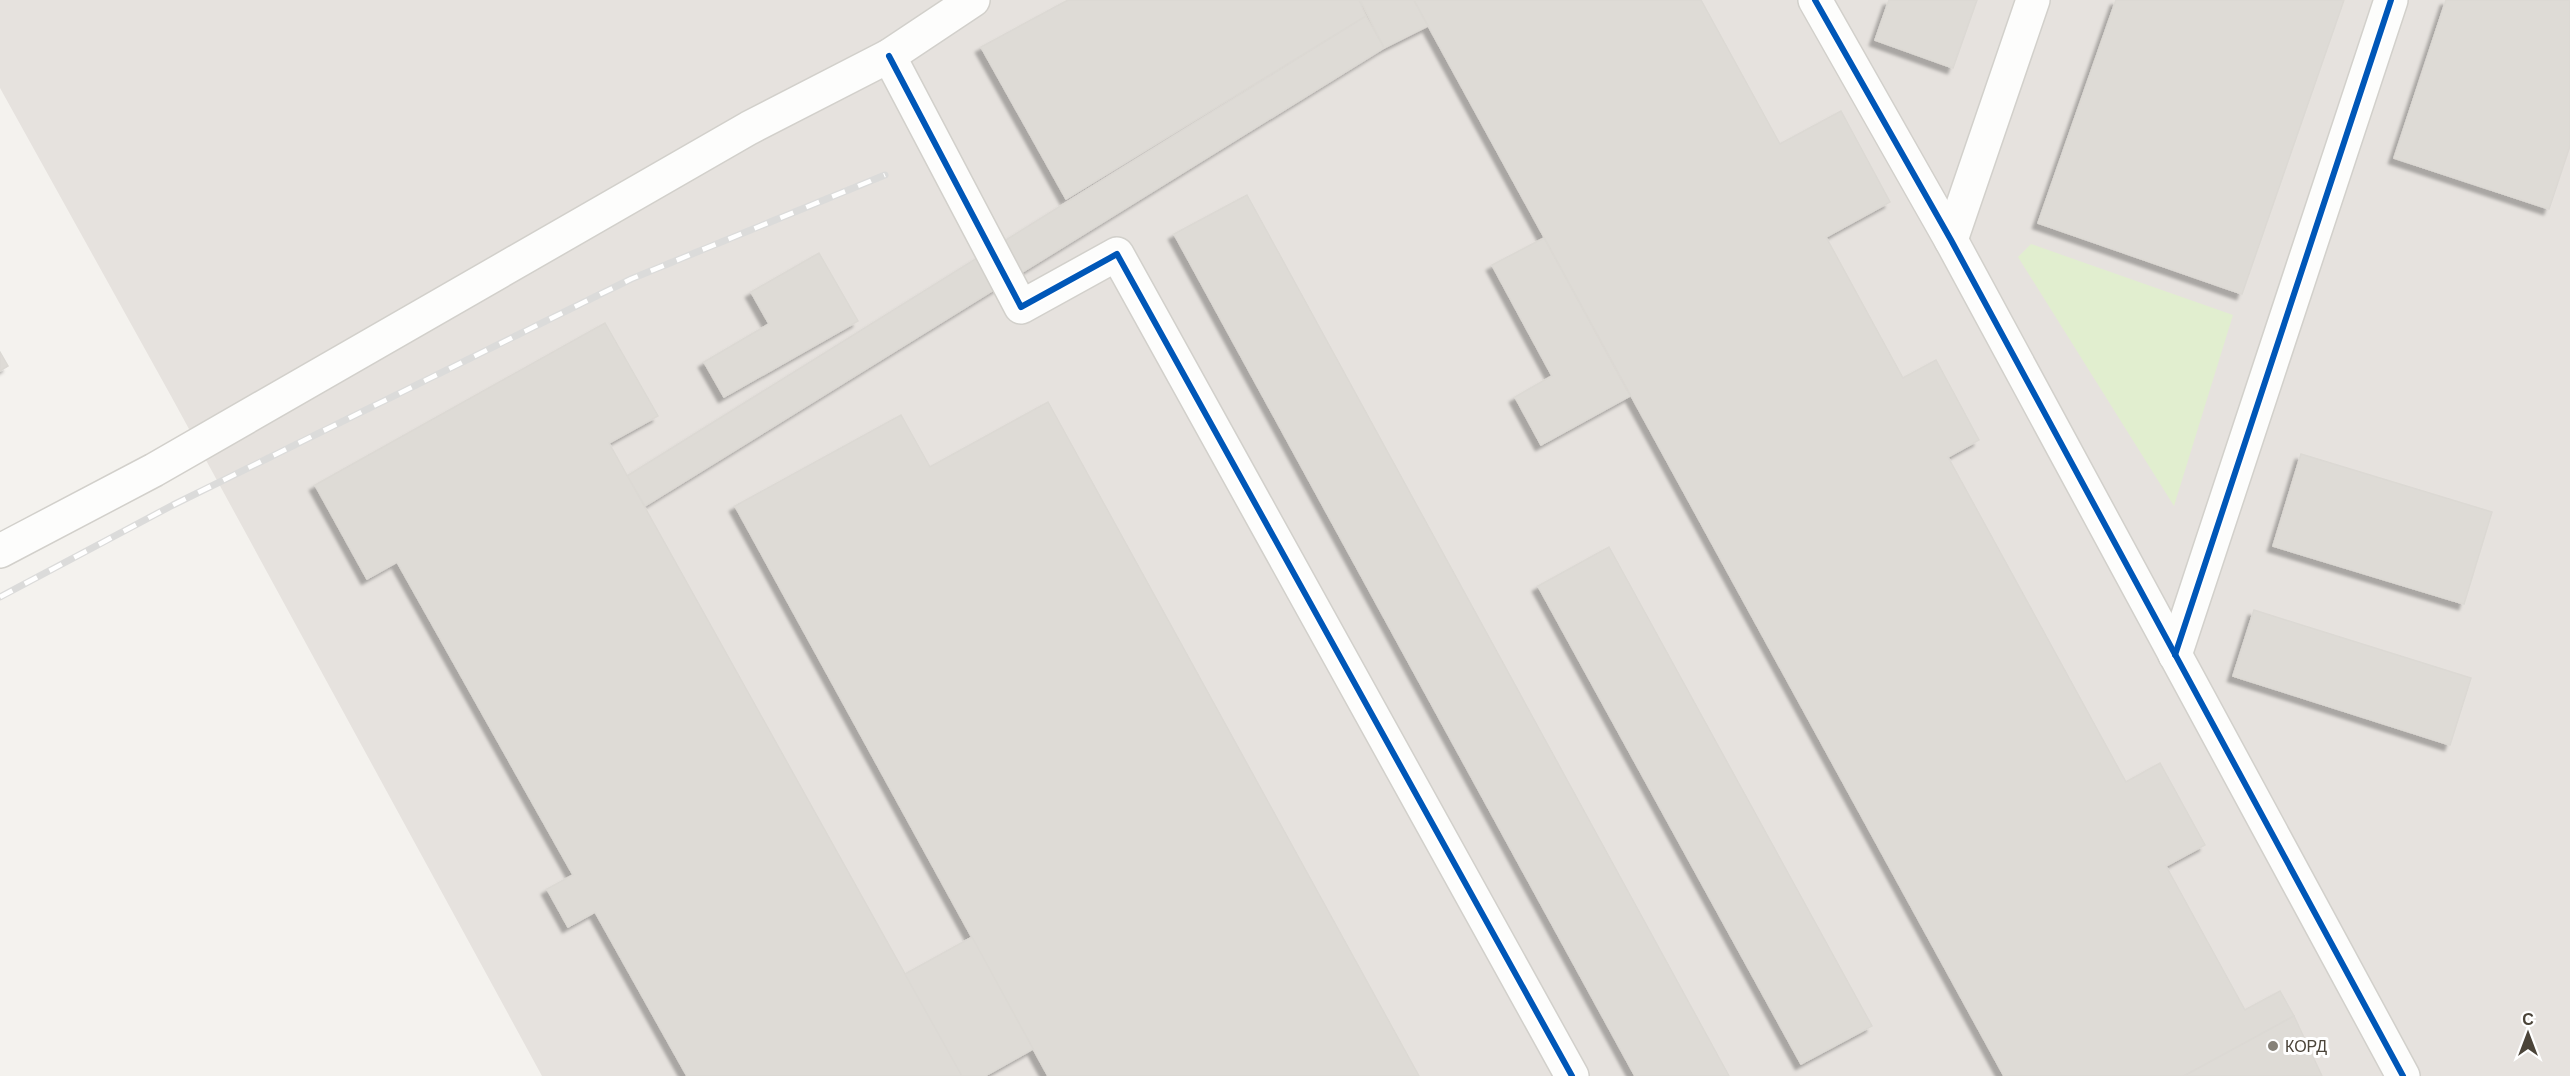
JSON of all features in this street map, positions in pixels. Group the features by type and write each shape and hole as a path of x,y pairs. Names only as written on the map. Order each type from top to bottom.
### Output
{"street":[{"path":"0,551 154,470 749,128 889,56 973,0"},
{"path":"1815,0 1951,240 2403,1076"},
{"path":"1951,240 2033,0"},
{"path":"2175,655 2391,0"},
{"path":"889,56 1021,307 1117,254 1572,1076"}],"shaded area":[{"path":"0,0 2570,0 2570,1076 542,1076 0,88"}],"green space":[{"path":"2031,244 2233,315 2174,506 2018,257"}],"building":[{"path":"1068,0 1359,0 1366,16 1066,199 981,47"},
{"path":"1360,0 1414,0 1428,26 1384,48"},
{"path":"1414,0 1701,0 1780,144 1841,111 1890,202 1826,237 1903,378 1936,360 1979,440 1948,457 2126,782 2160,763 2205,845 2166,866 2245,1010 2280,991 2294,1016 2184,1076 2004,1076"},
{"path":"1889,0 1977,0 1953,68 1875,40"},
{"path":"2116,0 2344,0 2242,294 2038,223"},
{"path":"2446,0 2570,0 2570,146 2549,209 2394,158"},
{"path":"1366,16 1384,48 645,506 627,476"},
{"path":"1247,195 1729,1076 1635,1076 1174,234"},
{"path":"1544,238 1630,396 1541,445 1515,397 1552,376 1492,265"},
{"path":"819,253 858,321 724,397 704,362 769,324 751,292"},
{"path":"605,323 658,416 609,443 962,1076 687,1076 595,912 568,927 547,889 573,875 397,562 367,579 315,485"},
{"path":"0,352 8,366 0,371"},
{"path":"1048,402 1419,1076 1048,1076 735,506 901,415 930,467"},
{"path":"2301,454 2492,512 2464,604 2273,546"},
{"path":"1609,547 1872,1026 1801,1064 1538,586"},
{"path":"2254,610 2471,678 2450,745 2233,676"},
{"path":"972,937 1033,1049 985,1076 962,1076 905,974"},
{"name":"КОРД","path":"2294,1016 2322,1076 2184,1076"}],"railway":[{"path":"0,597 173,505 631,279 885,175"}],"cycle path":[{"path":"1815,0 1951,240 2403,1076"},
{"path":"2175,655 2391,0"},
{"path":"889,56 1021,307 1117,254 1572,1076"}],"place":[{"name":"КОРД","path":"2273,1046"}]}
